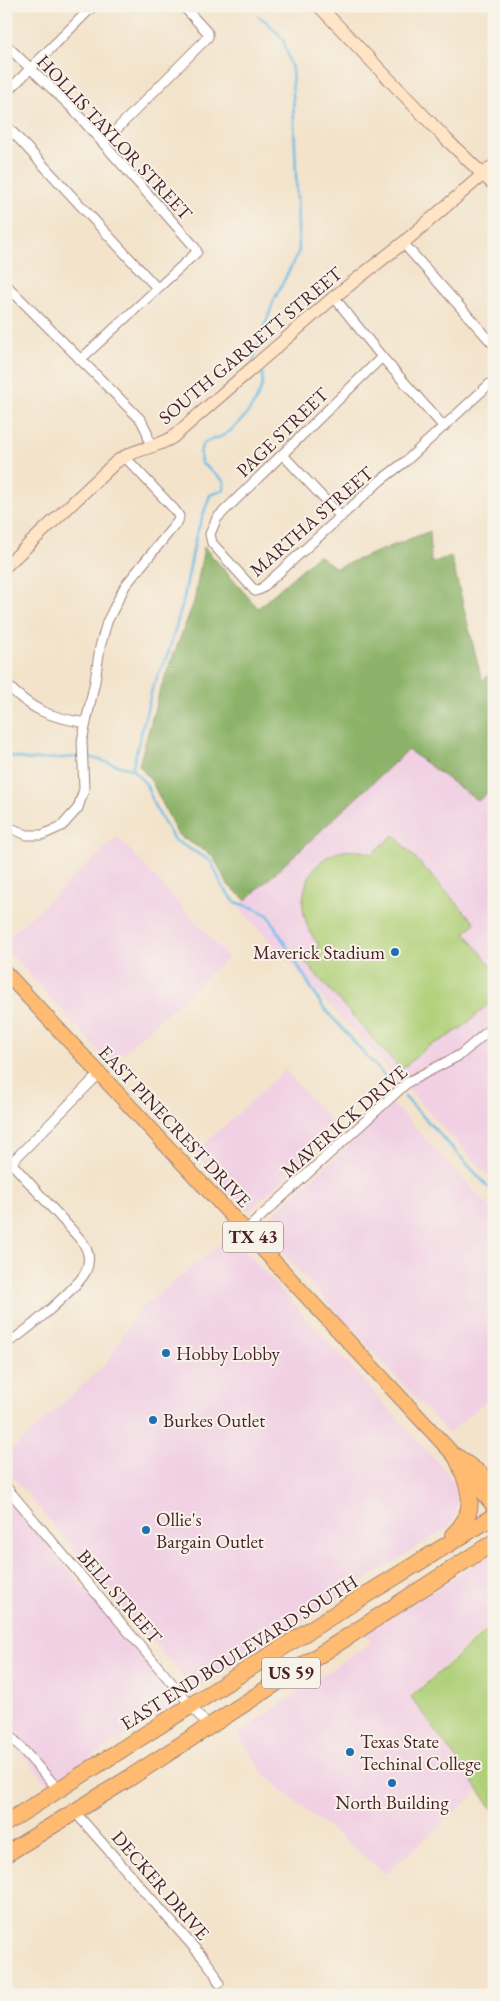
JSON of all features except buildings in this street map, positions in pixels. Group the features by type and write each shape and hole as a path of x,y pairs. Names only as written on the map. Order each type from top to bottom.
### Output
{"highway":[{"path":"455,1457 494,1484"},
{"path":"438,1550 462,1527 469,1510 469,1491 455,1457"},
{"name":"EAST END BOULEVARD SOUTH","path":"6,1823 494,1516"},
{"name":"US 59","path":"6,1854 131,1777 494,1542"}],"main road":[{"name":"EAST PINECREST DRIVE","path":"6,973 455,1457 494,1507"}],"street":[{"path":"6,93 93,6"},
{"path":"103,143 209,35 183,6"},
{"path":"319,6 447,140 494,185"},
{"name":"HOLLIS TAYLOR STREET","path":"6,45 59,95 194,246 197,252 158,288"},
{"path":"6,125 158,288 80,360"},
{"name":"SOUTH GARRETT STREET","path":"6,566 116,462 135,450 168,441 334,297 403,244 494,165"},
{"path":"403,244 494,345"},
{"path":"6,285 141,420 147,432 150,446"},
{"path":"334,297 382,357 444,426"},
{"name":"PAGE STREET","path":"210,534 220,514 382,357"},
{"name":"MARTHA STREET","path":"210,534 214,547 252,589 258,590 494,380"},
{"path":"283,455 341,517"},
{"path":"6,826 27,835 42,835 62,826 78,808 84,789 82,749 86,724 100,647 113,608 125,586 174,528 179,519 174,509 124,456"},
{"path":"6,684 23,701 36,709 53,717 86,724"},
{"name":"MAVERICK DRIVE","path":"246,1230 408,1082 460,1055 494,1026"},
{"path":"6,1343 18,1338 78,1283 84,1275 88,1262 86,1248 80,1239 8,1162 100,1073"},
{"name":"BELL STREET","path":"6,1487 209,1727"},
{"path":"6,1731 59,1790"},
{"name":"DECKER DRIVE","path":"74,1811 205,1960 219,1983"}],"shaded area":[{"path":"408,750 478,801 494,787 494,1182 238,907"},
{"path":"118,837 228,957 111,1064 6,949 6,939"},
{"path":"285,1070 337,1128 249,1211 195,1153"},
{"path":"393,1104 494,1212 494,1394 448,1433 259,1227"},
{"path":"231,1235 449,1475 454,1482 457,1504 455,1518 447,1528 193,1689 6,1469 6,1455 105,1365 138,1311"},
{"path":"6,1496 180,1702 48,1784 6,1735"},
{"name":"Texas State Techinal College","path":"494,1552 494,1621 410,1696 479,1790 386,1874 286,1794 261,1770 238,1734 371,1642 365,1634"}],"green space":[{"path":"430,531 431,563 451,556 482,681 494,671 494,787 478,801 408,750 246,900 228,885 213,856 178,835 152,782 139,765 160,690 194,602 204,547 258,608 318,555 336,568"},
{"name":"Maverick Stadium","path":"394,835 475,923 465,933 494,969 494,999 463,1027 427,1047 401,1070 303,960 319,945 308,928 303,910 304,892 310,876 320,863 334,854 351,850 372,854"},
{"path":"494,1624 494,1811 411,1697"}],"waterway":[{"path":"253,360 274,300 299,251 292,69 283,39 267,22 258,16"},
{"path":"262,372 261,389 245,416 231,430 222,436 205,442 201,448 201,463 224,481 224,490 210,495 196,536 183,602 168,654 153,686 132,769 146,784 155,807 174,840 211,861 222,886 235,902 268,915 322,1006 390,1082"},
{"path":"6,755 29,760 77,757"},
{"path":"89,757 131,769"},
{"path":"405,1097 494,1193"}],"place":[{"name":"Maverick Stadium","path":"395,952"},
{"name":"Hobby Lobby","path":"166,1353"},
{"name":"Burkes Outlet","path":"153,1420"},
{"name":"Ollie's Bargain Outlet","path":"146,1530"},
{"name":"Texas State Techinal College","path":"350,1752"},
{"name":"North Building","path":"392,1783"}]}
